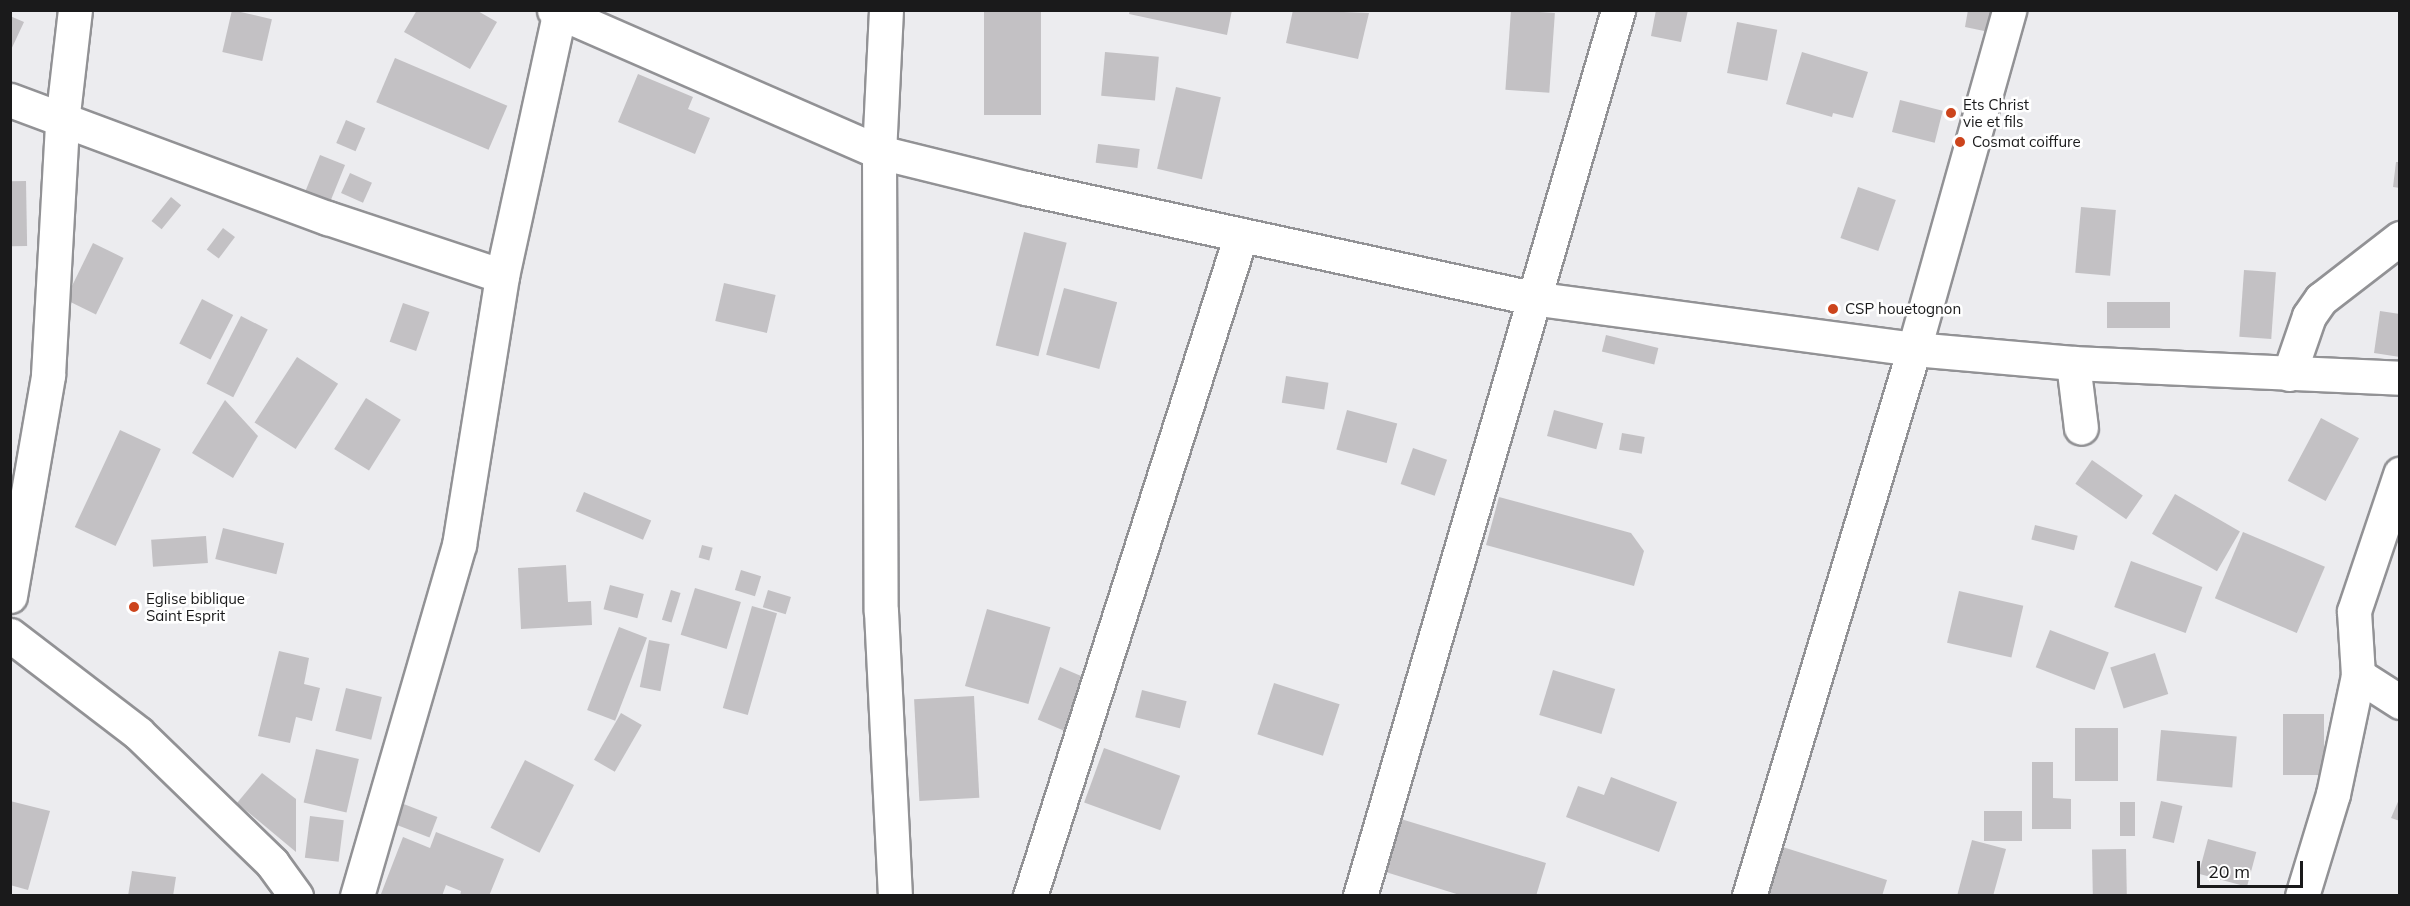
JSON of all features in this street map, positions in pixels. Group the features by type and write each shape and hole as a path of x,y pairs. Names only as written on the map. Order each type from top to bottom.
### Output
{"street":[{"path":"10,596 48,375 62,122 75,10"},
{"path":"886,10 879,152 881,611 895,896"},
{"path":"1360,896 1532,298 1618,10"},
{"path":"1749,896 1914,349 2009,10"},
{"path":"357,896 459,545 502,276 557,11 879,152 1241,235 1532,298 1914,349 2073,363 2400,378"},
{"path":"10,100 62,122 328,218 502,276"},
{"path":"1030,896 1241,235"},
{"path":"2289,374 2309,316 2321,299 2400,238"},
{"path":"2073,363 2081,428"},
{"path":"2302,896 2333,794 2358,675 2354,611 2400,474"},
{"path":"10,635 138,733 272,863 296,896"},
{"path":"2358,675 2400,702"}],"building":[{"path":"232,10 272,19 262,61 222,52"},
{"path":"417,10 476,10 497,22 470,69 404,32"},
{"path":"984,10 1041,10 1041,115 984,115"},
{"path":"1130,10 1232,10 1227,35 1129,14"},
{"path":"1293,10 1369,13 1358,59 1286,43"},
{"path":"1511,10 1555,13 1549,93 1505,90"},
{"path":"1656,10 1688,10 1681,42 1651,36"},
{"path":"1968,10 1994,10 1989,32 1965,27"},
{"path":"10,16 24,22 10,52"},
{"path":"1737,22 1777,30 1767,81 1727,73"},
{"path":"1105,52 1159,57 1155,101 1101,96"},
{"path":"1802,52 1868,72 1853,118 1833,113 1832,117 1786,104"},
{"path":"395,58 507,106 489,150 376,102"},
{"path":"638,74 693,97 688,109 710,118 695,154 618,122"},
{"path":"1176,87 1221,97 1202,179 1157,169"},
{"path":"1900,100 1943,111 1935,143 1892,132"},
{"path":"346,120 365,128 356,151 336,143"},
{"path":"1098,144 1140,149 1137,168 1096,163"},
{"path":"320,155 345,165 328,207 303,197"},
{"path":"2396,162 2400,162 2400,188 2393,187"},
{"path":"350,173 372,183 363,203 341,193"},
{"path":"10,181 26,181 27,246 11,246"},
{"path":"1858,187 1896,200 1878,251 1840,238"},
{"path":"171,197 181,205 162,229 151,221"},
{"path":"2081,207 2116,210 2110,276 2075,273"},
{"path":"223,228 235,237 219,259 207,250"},
{"path":"1024,232 1067,243 1038,356 996,346"},
{"path":"93,243 124,258 96,315 65,300"},
{"path":"2244,270 2276,272 2271,339 2239,337"},
{"path":"724,283 776,295 767,333 715,321"},
{"path":"1064,288 1117,302 1099,369 1046,355"},
{"path":"202,299 233,315 210,359 179,344"},
{"path":"2107,302 2170,302 2170,328 2107,328"},
{"path":"403,303 429,312 416,351 390,342"},
{"path":"2380,311 2400,314 2400,357 2374,353"},
{"path":"241,316 268,330 233,397 206,384"},
{"path":"1606,335 1658,348 1654,365 1602,351"},
{"path":"297,357 338,384 296,449 255,422"},
{"path":"1286,376 1328,383 1324,409 1282,403"},
{"path":"366,398 401,420 369,471 334,449"},
{"path":"225,400 258,436 233,478 192,453"},
{"path":"1347,410 1397,423 1387,463 1336,450"},
{"path":"1554,410 1603,423 1596,449 1547,436"},
{"path":"2321,418 2359,438 2326,501 2288,481"},
{"path":"120,430 161,449 116,546 75,527"},
{"path":"1622,433 1645,437 1642,454 1619,450"},
{"path":"1413,448 1447,460 1435,496 1401,484"},
{"path":"2092,460 2143,496 2126,519 2075,484"},
{"path":"584,492 651,521 643,540 576,511"},
{"path":"2175,494 2240,532 2217,571 2152,534"},
{"path":"1499,497 1631,533 1644,551 1634,586 1486,545"},
{"path":"2035,525 2078,536 2074,550 2031,540"},
{"path":"223,528 284,543 276,574 215,559"},
{"path":"2243,532 2325,567 2297,633 2215,598"},
{"path":"206,536 208,563 153,567 151,540"},
{"path":"702,545 713,548 709,560 699,558"},
{"path":"2131,561 2202,587 2186,633 2114,607"},
{"path":"566,565 568,602 591,601 592,625 521,629 518,568"},
{"path":"741,570 761,576 755,596 735,590"},
{"path":"610,585 644,594 637,618 604,609"},
{"path":"695,588 741,602 727,649 681,635"},
{"path":"671,590 681,593 671,623 662,620"},
{"path":"768,590 791,597 786,614 763,607"},
{"path":"1959,591 2023,606 2011,657 1947,643"},
{"path":"752,606 777,613 748,715 723,708"},
{"path":"987,609 1050,627 1028,704 965,686"},
{"path":"619,627 647,638 615,721 587,710"},
{"path":"2050,630 2109,653 2094,690 2036,667"},
{"path":"649,640 670,644 660,691 640,687"},
{"path":"279,651 309,658 304,684 320,688 312,721 296,717 290,743 258,736"},
{"path":"2155,653 2168,694 2124,708 2110,668"},
{"path":"1060,667 1086,678 1064,730 1038,719"},
{"path":"1553,670 1615,689 1601,734 1539,715"},
{"path":"1274,683 1340,704 1323,756 1257,734"},
{"path":"346,688 382,697 371,740 335,731"},
{"path":"1142,690 1187,701 1180,728 1135,717"},
{"path":"974,696 979,798 919,801 914,699"},
{"path":"621,713 642,725 615,772 594,760"},
{"path":"2283,714 2324,714 2324,775 2283,775"},
{"path":"2075,728 2118,728 2118,781 2075,781"},
{"path":"2161,730 2237,737 2232,787 2157,781"},
{"path":"1104,748 1180,776 1160,830 1084,803"},
{"path":"316,749 359,759 346,812 304,803"},
{"path":"525,760 574,785 540,853 490,828"},
{"path":"2032,762 2053,762 2053,798 2071,799 2071,829 2032,829"},
{"path":"262,773 296,799 296,852 237,803"},
{"path":"1611,777 1677,802 1659,852 1566,817 1578,786 1604,795"},
{"path":"2400,797 2400,821 2391,818"},
{"path":"10,801 50,811 28,890 10,885"},
{"path":"2161,801 2182,806 2174,843 2152,838"},
{"path":"2120,802 2135,802 2135,836 2120,836"},
{"path":"401,803 437,817 430,838 393,824"},
{"path":"1984,811 2022,811 2022,841 1984,841"},
{"path":"310,816 344,820 339,862 305,858"},
{"path":"1391,816 1546,863 1536,896 1463,896 1376,869"},
{"path":"436,832 504,859 489,896 460,896 461,891 446,885 442,896 381,894 403,837 430,848"},
{"path":"2208,839 2256,852 2247,887 2199,874"},
{"path":"1972,840 2006,849 1993,896 1957,896"},
{"path":"1770,843 1887,880 1882,896 1770,896 1755,891"},
{"path":"2126,849 2127,896 2093,896 2092,850"},
{"path":"132,871 176,877 173,896 128,896"}],"place":[{"name":"Ets Christ vie et fils","path":"1951,113"},
{"name":"Cosmat coiffure","path":"1960,142"},
{"name":"CSP houetognon","path":"1833,309"},
{"name":"Eglise biblique Saint Esprit","path":"134,607"}]}
